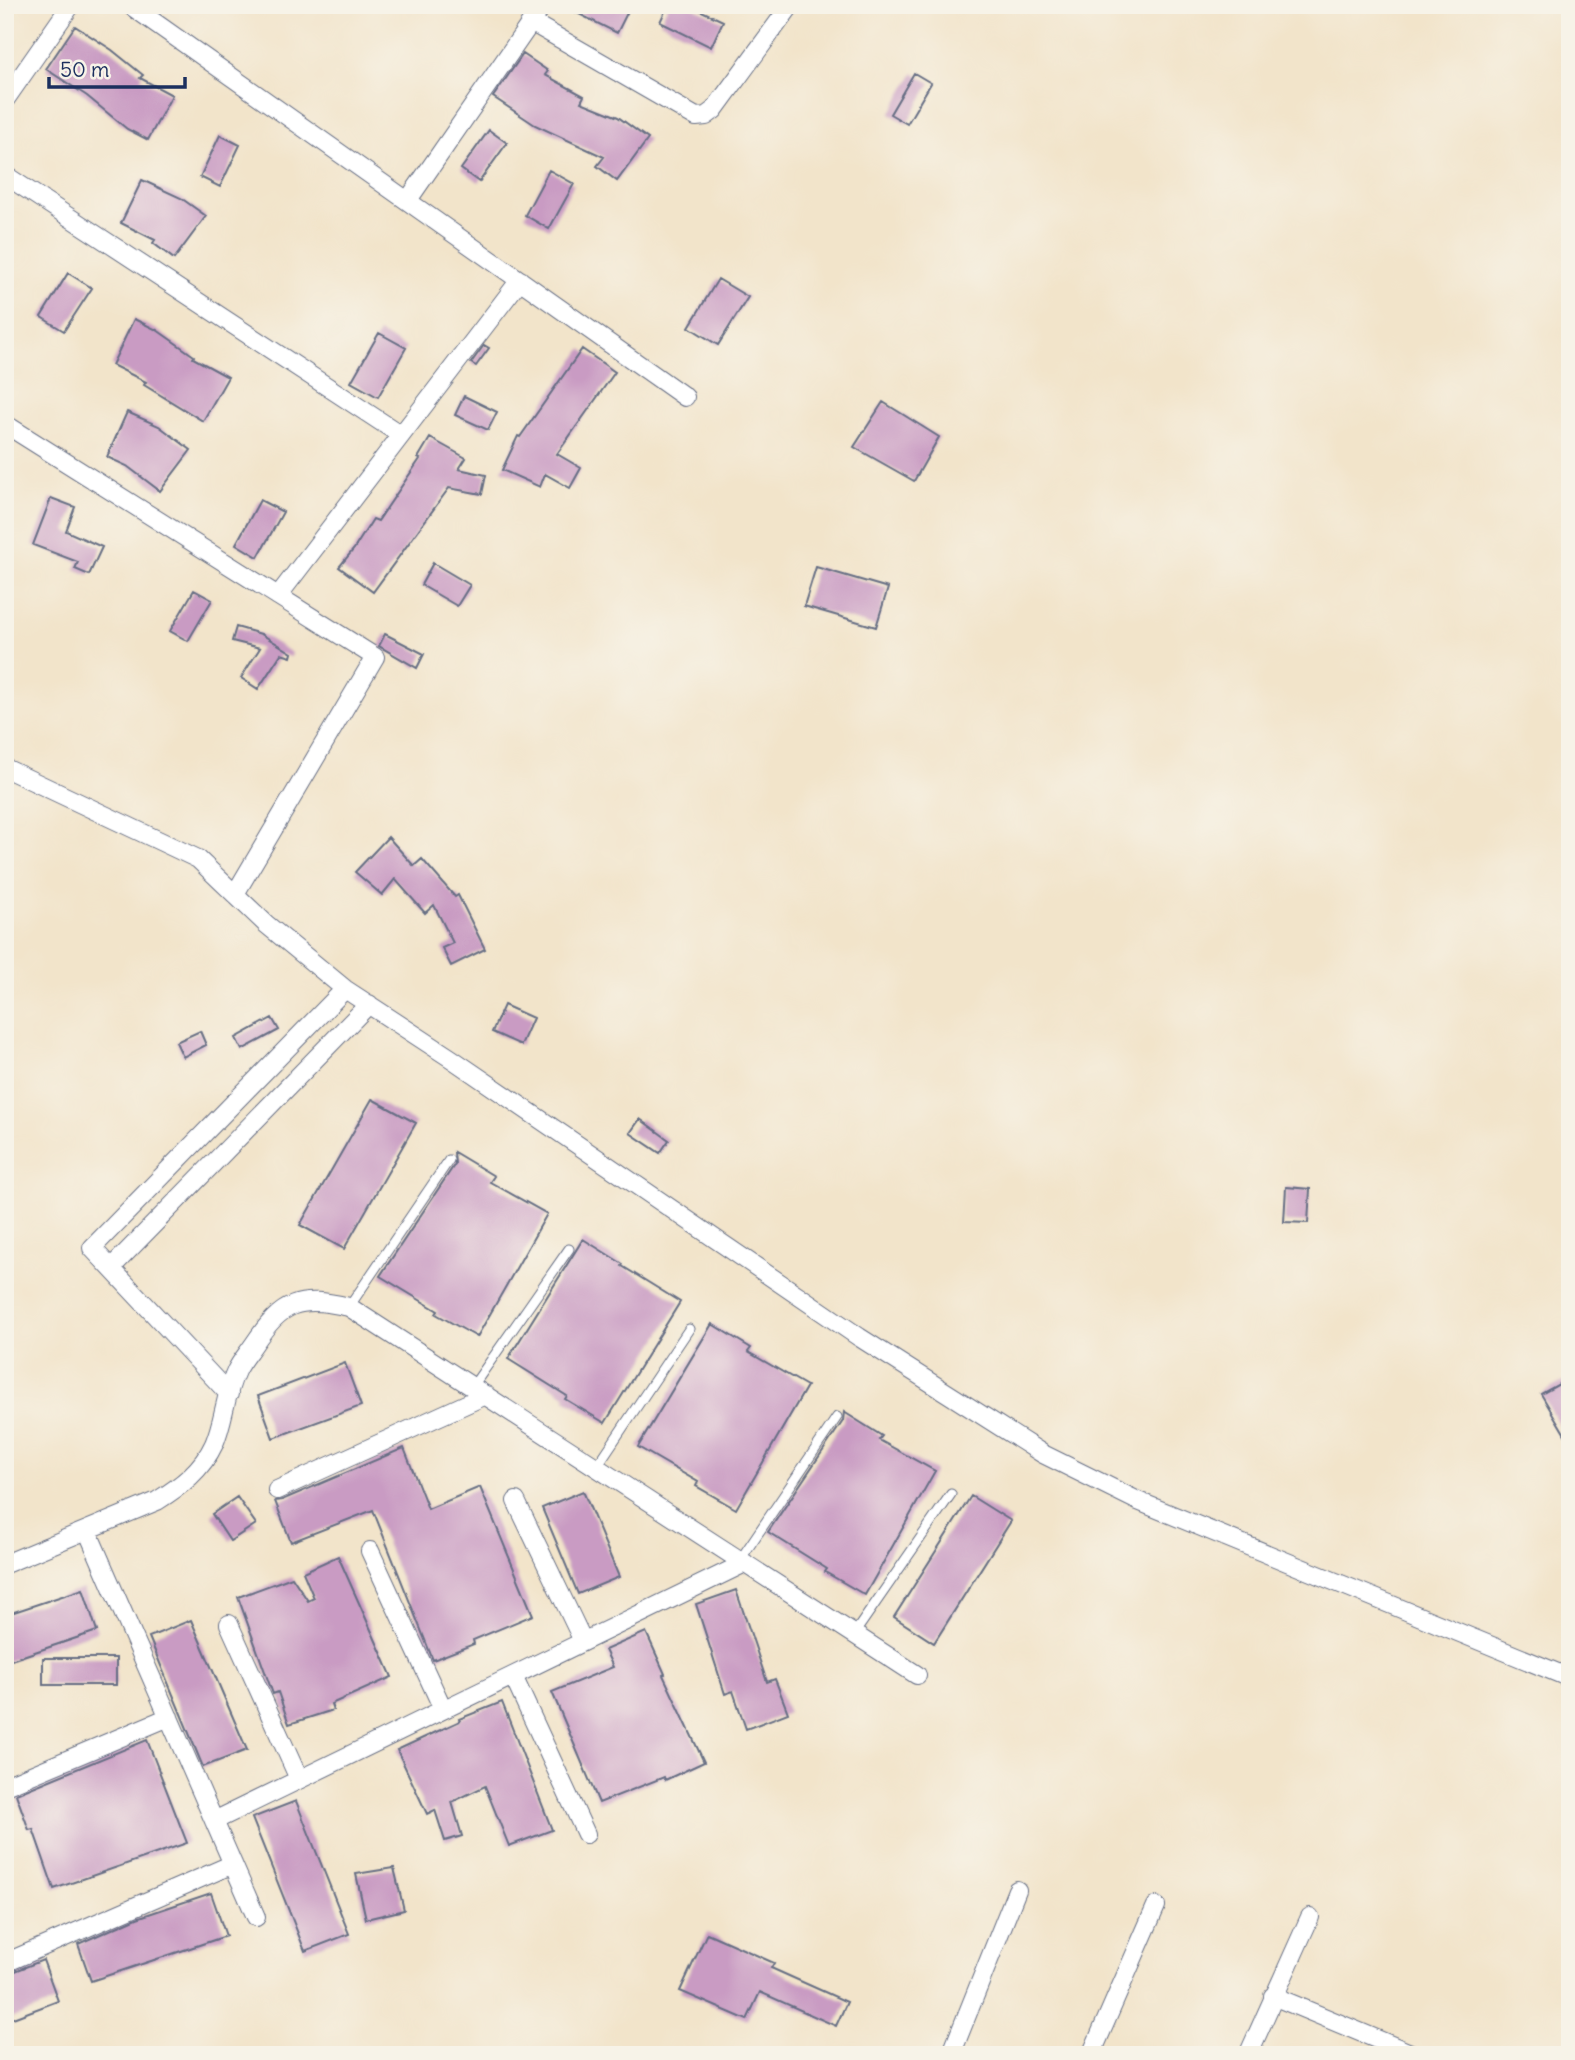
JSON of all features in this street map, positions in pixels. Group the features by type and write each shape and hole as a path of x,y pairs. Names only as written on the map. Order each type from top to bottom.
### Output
{"street":[{"path":"5,100 71,5"},
{"path":"130,5 685,397"},
{"path":"408,200 543,5"},
{"path":"531,22 696,117 706,116 714,110 791,5"},
{"path":"5,175 401,435"},
{"path":"278,596 520,280"},
{"path":"5,424 374,657 235,894"},
{"path":"5,768 198,859 266,924 345,989 859,1337 1043,1454 1138,1501 1570,1678"},
{"path":"229,1394 92,1248 345,989"},
{"path":"111,1268 369,1004"},
{"path":"5,1564 157,1501 177,1489 196,1472 214,1444 235,1372 268,1323 291,1304 320,1302 349,1307 918,1675"},
{"path":"277,1490 479,1391"},
{"path":"516,1501 583,1641"},
{"path":"87,1530 256,1917"},
{"path":"370,1551 443,1709"},
{"path":"214,1821 742,1561"},
{"path":"229,1624 299,1779"},
{"path":"513,1676 586,1834"},
{"path":"5,1786 169,1717"},
{"path":"5,1963 233,1864"},
{"path":"951,2055 1017,1889"},
{"path":"1091,2055 1156,1906"},
{"path":"1248,2055 1310,1917"},
{"path":"1273,1996 1415,2055"}],"lane":[{"path":"349,1307 449,1160"},
{"path":"479,1391 569,1249"},
{"path":"597,1466 689,1329"},
{"path":"742,1561 837,1417"},
{"path":"854,1634 951,1494"}],"building":[{"path":"561,5 620,5 629,9 617,33"},
{"path":"668,5 689,5 723,21 711,47 660,22"},
{"path":"75,26 112,50 143,75 140,78 172,95 148,140 127,129 87,96 46,69"},
{"path":"523,54 548,71 545,75 584,96 581,102 618,117 648,139 617,181 597,166 604,157 535,125 493,97"},
{"path":"914,73 931,83 907,124 890,114"},
{"path":"489,130 507,143 479,182 461,169"},
{"path":"220,135 240,145 220,187 200,177"},
{"path":"549,170 574,184 549,229 525,215"},
{"path":"142,180 181,198 206,216 174,259 153,243 155,240 121,223"},
{"path":"68,273 92,288 64,331 41,317"},
{"path":"718,279 748,297 718,345 689,327"},
{"path":"134,319 157,330 194,356 193,358 228,377 203,421 144,385 146,382 112,365"},
{"path":"379,333 406,348 378,397 351,382"},
{"path":"484,345 489,348 476,366 471,363"},
{"path":"582,349 615,372 557,454 581,468 570,488 545,474 540,487 502,470 518,436 520,437"},
{"path":"464,396 497,412 488,430 455,415"},
{"path":"883,402 939,437 914,481 854,447"},
{"path":"127,412 159,426 191,450 160,491 127,466 107,457"},
{"path":"430,438 466,458 459,469 486,475 482,494 449,488 373,592 339,567 373,519 378,521 420,459 418,458"},
{"path":"51,498 75,507 66,531 102,547 89,575 75,569 78,562 33,545"},
{"path":"260,500 283,512 258,557 236,544"},
{"path":"433,563 470,585 457,606 421,585"},
{"path":"816,567 888,588 876,627 804,606"},
{"path":"194,590 212,600 188,641 170,631"},
{"path":"236,627 261,634 292,653 291,657 281,654 258,689 241,678 260,648 232,641"},
{"path":"385,634 424,654 417,668 379,646"},
{"path":"388,837 414,866 422,859 455,897 458,895 485,949 451,966 442,948 453,943 434,905 425,913 395,879 382,895 355,872"},
{"path":"504,1005 533,1018 521,1045 492,1032"},
{"path":"272,1018 279,1030 242,1050 236,1038"},
{"path":"200,1031 206,1045 183,1057 176,1042"},
{"path":"372,1099 416,1123 344,1249 300,1225"},
{"path":"640,1119 669,1140 660,1153 630,1133"},
{"path":"454,1152 494,1176 490,1182 547,1214 477,1337 436,1314 438,1311 380,1276 455,1164"},
{"path":"1286,1187 1310,1189 1308,1223 1284,1222"},
{"path":"583,1239 680,1302 605,1423 508,1359"},
{"path":"712,1324 751,1348 748,1352 807,1386 736,1509 696,1486 698,1482 638,1447"},
{"path":"345,1363 361,1406 273,1438 258,1396"},
{"path":"1570,1378 1570,1443 1541,1394"},
{"path":"844,1412 882,1436 879,1440 935,1471 865,1595 825,1572 827,1569 768,1532 843,1421"},
{"path":"404,1448 428,1509 480,1487 533,1615 473,1640 474,1644 433,1660 373,1510 291,1542 275,1501"},
{"path":"583,1491 619,1577 578,1594 542,1508"},
{"path":"971,1496 1011,1521 934,1643 894,1617"},
{"path":"237,1497 256,1524 230,1541 212,1514"},
{"path":"338,1556 392,1677 331,1704 333,1710 289,1724 278,1692 273,1694 238,1597 292,1577 308,1601 314,1598 303,1572"},
{"path":"83,1589 97,1631 5,1662 5,1615"},
{"path":"736,1590 767,1682 775,1679 788,1713 746,1729 733,1691 725,1694 696,1604"},
{"path":"191,1620 247,1750 203,1767 149,1637"},
{"path":"646,1632 704,1762 665,1780 664,1777 599,1803 552,1692 613,1667 605,1650"},
{"path":"43,1658 116,1658 116,1685 43,1685"},
{"path":"502,1702 552,1830 509,1846 485,1786 452,1802 462,1836 445,1841 435,1810 427,1814 397,1750 460,1721 459,1719"},
{"path":"147,1740 187,1843 54,1889 33,1829 29,1830 16,1794"},
{"path":"296,1801 349,1934 305,1951 252,1818"},
{"path":"394,1868 404,1910 366,1919 356,1874"},
{"path":"211,1893 226,1936 91,1981 78,1944 137,1918"},
{"path":"707,1933 774,1963 771,1968 847,2002 836,2026 760,1992 747,2020 680,1991"},
{"path":"43,1960 58,2001 5,2021 5,1975"}]}
